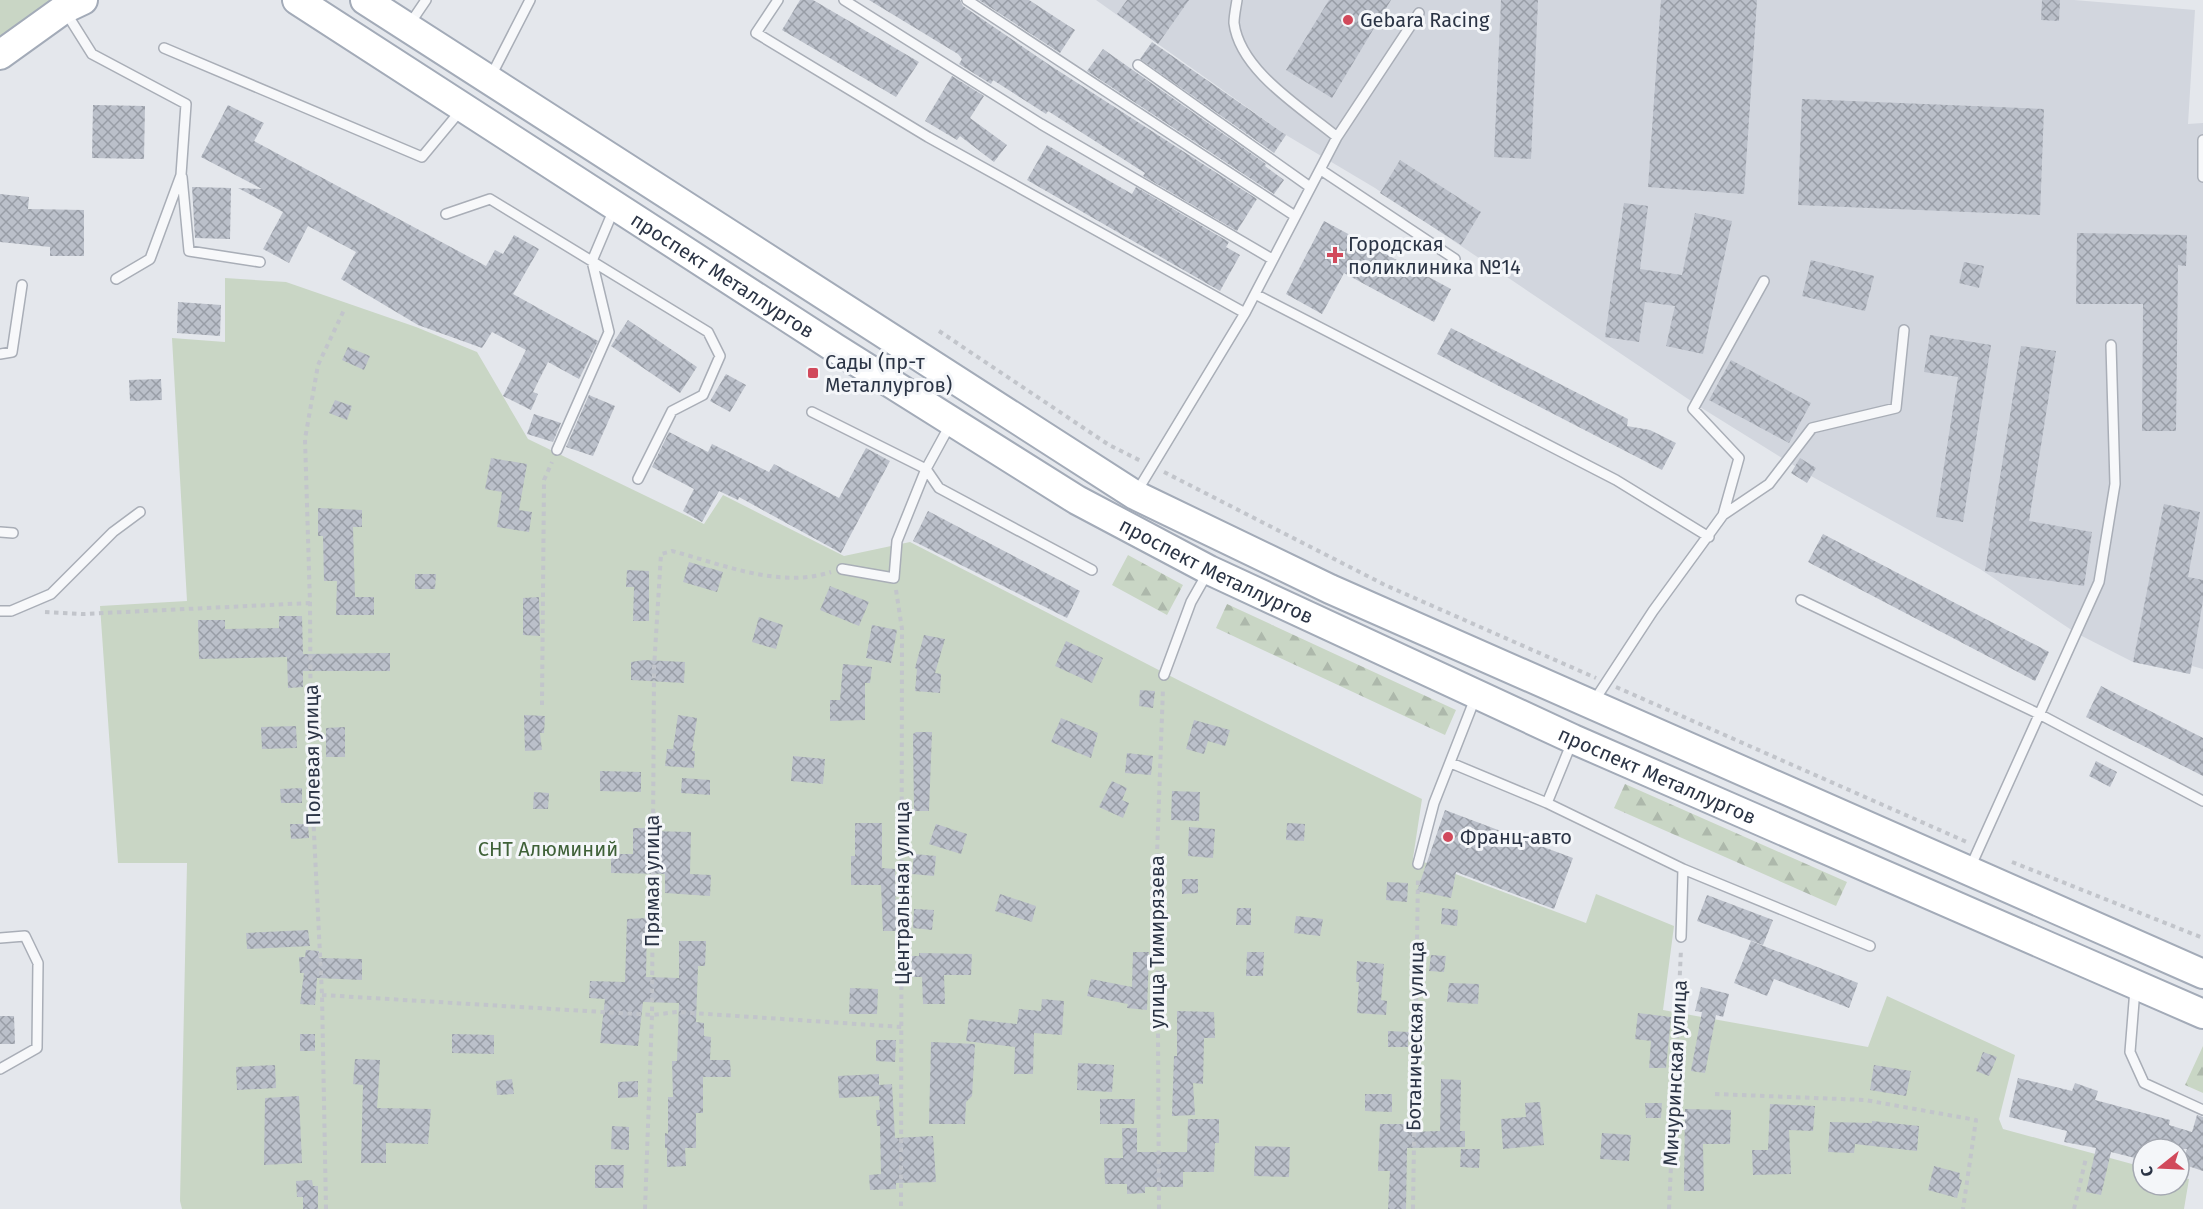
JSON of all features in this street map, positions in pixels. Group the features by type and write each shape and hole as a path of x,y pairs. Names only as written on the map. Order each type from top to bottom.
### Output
{"main road":[{"name":"проспект Металлургов","path":"297,0 615,207 1077,500 1209,570 1476,695 2203,1014"},
{"name":"проспект Металлургов","path":"365,0 1135,495 1330,589 1598,694 1974,860 2203,974"},
{"path":"0,55 73,4"}],"lane":[{"path":"407,27 426,0"},
{"path":"489,78 530,0"},
{"path":"778,0 756,33 928,137 1245,313"},
{"path":"844,0 1041,124 1272,259"},
{"path":"967,0 1295,216"},
{"path":"1237,0 1234,23 1246,58 1261,74 1337,137"},
{"path":"73,4 92,54 186,105 181,175 189,251 260,261"},
{"path":"1135,495 1245,313 1337,137 1419,14"},
{"path":"164,48 422,157 463,108"},
{"path":"1138,65 1310,187"},
{"path":"2203,140 2203,177"},
{"path":"1321,170 1455,259"},
{"path":"116,279 150,259 181,175"},
{"path":"446,214 490,198 708,332 720,356 703,395 672,411 638,480"},
{"path":"557,450 609,332 592,261 615,207"},
{"path":"1598,694 1653,611 1723,515 1739,458 1693,408 1764,281"},
{"path":"0,354 12,352 22,285"},
{"path":"1254,294 1616,480 1709,537"},
{"path":"1723,515 1769,484 1812,428 1896,408 1904,330"},
{"path":"1974,860 2099,582 2115,484 2111,345"},
{"path":"812,412 926,469 939,488 1092,570"},
{"path":"842,568 894,578 897,541 926,469 953,420"},
{"path":"0,611 11,611 51,594 113,532 140,512"},
{"path":"0,532 13,533"},
{"path":"1164,675 1191,602 1209,570"},
{"path":"1801,600 2039,714 2203,801"},
{"path":"1418,864 1434,803 1476,695"},
{"path":"1547,803 1573,739"},
{"path":"1451,763 1547,803 1683,868 1870,946"},
{"path":"1681,937 1683,868"},
{"path":"0,938 26,936 38,963 37,1048 0,1069"},
{"path":"2136,984 2130,1052 2144,1083 2203,1110"}],"path":[{"name":"Полевая улица","path":"326,1209 322,995 311,773 310,603 305,439 318,365 345,308"},
{"path":"939,331 1109,445 1598,694 1974,860 2203,938"},
{"path":"542,705 544,480 557,450"},
{"name":"Прямая улица","path":"645,1209 652,1015 654,668 661,554 672,551 776,578 818,577 842,568"},
{"name":"Центральная улица","path":"894,578 902,629 901,1209"},
{"path":"11,611 83,614 310,603"},
{"name":"улица Тимирязева","path":"1159,1209 1156,867 1164,675"},
{"name":"Ботаническая улица","path":"1413,1209 1418,864"},
{"name":"Мичуринская улица","path":"1669,1209 1681,937"},
{"path":"322,995 652,1015 677,1012 902,1027"},
{"path":"1714,1095 1865,1100 1976,1120 1963,1209"},
{"path":"2074,1209 2086,1158"}],"shaded area":[{"path":"1096,0 2074,0 2195,10 2188,124 2203,123 2203,669 2192,666 2190,674 2133,662 2076,633 1980,569 1811,476 1700,407 1375,188 1286,135"}],"green space":[{"path":"0,0 53,0 0,38"},
{"name":"СНТ Алюминий","path":"225,278 286,282 416,327 477,352 528,439 704,524 723,495 844,556 910,542 1182,682 1422,799 1413,858 1586,923 1596,894 1674,926 1663,1010 1868,1047 1887,996 2015,1055 1999,1119 2003,1129 2131,1164 2131,1197 2186,1197 2184,1209 182,1209 180,1201 187,863 118,863 100,606 187,601 172,338 225,342"},
{"path":"1128,555 1183,585 1167,615 1112,585"},
{"path":"1227,604 1456,710 1445,735 1216,628"},
{"path":"1625,784 1847,882 1836,906 1614,808"},
{"path":"2203,1046 2203,1093 2185,1085"}],"building":[{"path":"800,0 813,0 919,62 896,97 782,30"},
{"path":"869,0 960,0 963,6 1051,66 1257,199 1237,231 1143,176 1145,173 1048,111 1046,114 993,80 991,84 959,64 962,59 958,54"},
{"path":"979,0 1029,0 1075,30 1060,53"},
{"path":"1127,0 1189,0 1158,44 1117,14"},
{"path":"1329,0 1391,0 1332,98 1286,70"},
{"path":"1501,0 1538,0 1531,159 1494,157"},
{"path":"1661,0 1757,0 1744,194 1648,187"},
{"path":"2042,0 2060,0 2059,21 2041,20"},
{"path":"1152,42 1286,135 1274,153 1140,59"},
{"path":"1103,49 1266,164 1265,166 1284,180 1274,194 1087,71"},
{"path":"952,76 984,96 970,118 1007,145 994,162 960,136 957,140 925,121"},
{"path":"1802,99 2044,109 2040,215 1798,205"},
{"path":"93,105 145,106 144,159 92,158"},
{"path":"228,105 264,123 254,141 486,266 495,250 503,254 514,235 539,249 513,294 598,341 579,379 548,362 533,392 538,394 531,410 503,396 526,350 492,332 482,348 418,325 341,279 356,252 308,226 289,263 263,249 283,212 238,188 262,189 201,157"},
{"path":"1047,145 1132,194 1136,187 1229,242 1226,247 1240,255 1220,291 1027,180"},
{"path":"1400,160 1481,212 1461,245 1380,193"},
{"path":"192,187 231,188 230,239 195,238"},
{"path":"0,194 29,197 28,209 84,210 84,256 50,256 50,247 0,242"},
{"path":"1624,203 1648,206 1640,269 1682,275 1695,213 1732,221 1703,354 1666,346 1675,306 1645,302 1639,342 1605,337"},
{"path":"1324,221 1451,289 1434,322 1344,273 1322,314 1286,294"},
{"path":"2077,233 2187,235 2186,266 2178,265 2176,431 2142,431 2143,304 2076,304"},
{"path":"1811,260 1874,276 1865,311 1802,296"},
{"path":"1964,262 1984,266 1979,288 1959,283"},
{"path":"178,302 221,305 220,336 177,333"},
{"path":"628,320 697,367 680,393 611,346"},
{"path":"1451,328 1628,419 1627,426 1650,430 1676,443 1662,470 1437,354"},
{"path":"1930,335 1991,345 1963,522 1936,517 1958,377 1924,372"},
{"path":"2021,346 2056,351 2029,521 2092,532 2084,586 1985,571"},
{"path":"348,347 370,356 364,370 342,360"},
{"path":"1731,360 1811,403 1789,443 1709,400"},
{"path":"726,374 746,385 730,412 710,401"},
{"path":"161,379 162,400 130,401 129,380"},
{"path":"589,395 615,406 593,456 566,447"},
{"path":"335,400 352,406 347,420 329,413"},
{"path":"534,414 561,423 553,442 527,434"},
{"path":"669,432 708,452 712,444 769,472 774,464 839,498 866,448 890,461 841,553 739,497 738,500 719,491 702,522 683,511 694,489 652,467"},
{"path":"491,458 527,464 519,510 532,512 529,532 497,527 502,492 485,489"},
{"path":"1800,458 1816,468 1807,483 1791,473"},
{"path":"2164,504 2200,512 2188,577 2203,580 2203,601 2190,674 2133,662"},
{"path":"318,508 362,510 362,527 353,527 355,597 374,597 374,615 336,615 337,581 324,581 323,536 318,536"},
{"path":"928,511 1080,591 1067,618 913,541"},
{"path":"1823,534 2049,652 2035,681 1808,562"},
{"path":"689,562 723,572 717,592 683,582"},
{"path":"627,570 649,571 649,621 633,621 634,587 626,587"},
{"path":"415,574 436,574 435,589 415,589"},
{"path":"830,586 869,602 859,626 820,610"},
{"path":"539,597 540,636 523,635 523,598"},
{"path":"279,616 302,616 303,654 390,653 390,671 303,671 303,687 288,688 287,657 199,659 198,620 225,620 225,629 279,628"},
{"path":"759,617 783,625 776,649 752,642"},
{"path":"872,625 897,630 891,663 866,658"},
{"path":"924,635 945,639 935,673 941,674 940,693 915,691 917,669 915,668"},
{"path":"1066,641 1103,658 1092,683 1055,666"},
{"path":"644,660 685,662 684,683 631,680 631,662"},
{"path":"843,664 872,667 870,683 865,683 865,720 830,721 830,700 840,700"},
{"path":"2101,686 2203,738 2203,776 2086,717"},
{"path":"1140,690 1155,691 1153,708 1139,706"},
{"path":"524,715 545,716 544,733 540,733 542,750 525,751"},
{"path":"678,715 697,718 692,751 695,751 694,768 665,766 667,749 673,749"},
{"path":"1061,718 1098,733 1091,758 1051,742"},
{"path":"1194,720 1230,730 1225,746 1208,741 1204,754 1186,749"},
{"path":"296,726 297,748 262,749 261,727"},
{"path":"345,727 345,757 326,757 326,728"},
{"path":"932,732 929,811 914,811 913,734"},
{"path":"1127,753 1153,756 1151,775 1125,773"},
{"path":"793,756 825,759 823,784 791,781"},
{"path":"2096,761 2117,772 2110,787 2089,776"},
{"path":"600,771 641,772 641,792 600,791"},
{"path":"682,778 710,780 710,795 681,793"},
{"path":"1112,781 1127,788 1122,800 1129,803 1123,818 1099,807"},
{"path":"302,788 302,803 281,803 280,789"},
{"path":"1172,791 1200,792 1199,821 1171,820"},
{"path":"534,792 549,793 548,809 533,809"},
{"path":"1445,810 1573,858 1554,909 1456,872 1451,898 1417,891"},
{"path":"855,823 882,823 882,868 895,869 896,931 883,931 881,885 851,885 851,856 855,856"},
{"path":"1287,823 1305,824 1304,841 1286,840"},
{"path":"290,824 308,824 309,838 291,839"},
{"path":"936,824 967,834 961,854 929,844"},
{"path":"1189,827 1215,829 1213,858 1188,856"},
{"path":"633,828 648,828 648,831 691,832 690,874 711,875 710,896 665,893 665,874 611,873 611,854 633,854"},
{"path":"914,854 936,856 934,876 912,874"},
{"path":"1182,879 1198,879 1198,893 1182,894"},
{"path":"1387,882 1408,883 1407,902 1386,900"},
{"path":"1000,894 1036,906 1032,922 995,911"},
{"path":"1707,895 1773,920 1763,945 1697,921"},
{"path":"1237,908 1251,908 1251,925 1236,925"},
{"path":"1442,908 1458,910 1457,926 1441,924"},
{"path":"914,909 934,910 932,930 913,928"},
{"path":"1296,916 1323,919 1320,936 1294,933"},
{"path":"647,918 646,977 679,978 679,941 706,941 705,966 698,966 696,1022 704,1023 704,1036 711,1037 710,1060 730,1060 731,1077 703,1077 703,1113 696,1113 696,1148 685,1148 686,1166 667,1167 667,1148 665,1148 665,1133 668,1134 668,1097 673,1097 672,1061 677,1061 679,1003 643,1002 638,1046 600,1043 605,999 589,998 590,981 625,982 627,919"},
{"path":"308,930 310,946 247,949 246,933"},
{"path":"1751,941 1858,983 1849,1008 1774,979 1767,996 1734,983"},
{"path":"306,950 319,951 319,958 362,959 362,980 317,978 315,1005 300,1004 304,973 300,973 299,957 305,957"},
{"path":"1133,952 1149,952 1147,1010 1127,1008 1128,1004 1087,996 1091,979 1132,987"},
{"path":"1247,952 1264,952 1263,976 1246,976"},
{"path":"919,953 972,954 971,975 944,975 945,1004 923,1004 922,977 910,977 912,956 919,956"},
{"path":"1431,955 1446,956 1444,972 1429,971"},
{"path":"1357,961 1384,964 1381,1000 1387,1001 1386,1015 1357,1013 1359,982 1356,982"},
{"path":"1449,983 1479,984 1478,1004 1447,1002"},
{"path":"1701,987 1729,994 1723,1017 1716,1015 1705,1073 1691,1071 1702,1012 1695,1011"},
{"path":"850,988 878,989 877,1014 849,1014"},
{"path":"1042,999 1064,1001 1062,1035 1034,1033 1033,1074 1014,1074 1015,1047 966,1041 969,1019 1017,1024 1019,1009 1041,1011"},
{"path":"1177,1011 1214,1012 1215,1038 1204,1038 1203,1084 1193,1083 1195,1115 1172,1116 1174,1056 1177,1056"},
{"path":"1638,1013 1671,1017 1666,1068 1649,1068 1651,1041 1635,1039"},
{"path":"0,1016 14,1016 15,1044 0,1044"},
{"path":"1388,1031 1409,1032 1408,1047 1388,1047"},
{"path":"300,1034 315,1034 315,1051 300,1051"},
{"path":"452,1034 494,1035 494,1054 452,1053"},
{"path":"876,1040 896,1040 895,1062 876,1061"},
{"path":"931,1042 975,1044 972,1096 966,1102 965,1124 929,1124"},
{"path":"1983,1052 1997,1057 1989,1076 1976,1071"},
{"path":"355,1059 380,1060 377,1108 431,1109 428,1144 386,1143 386,1163 361,1163 363,1085 353,1084"},
{"path":"1078,1063 1114,1065 1112,1092 1077,1090"},
{"path":"275,1065 276,1088 237,1090 236,1067"},
{"path":"1874,1065 1911,1071 1906,1096 1870,1090"},
{"path":"879,1074 879,1085 892,1084 895,1138 933,1136 936,1182 896,1183 896,1189 870,1190 869,1175 881,1174 880,1126 877,1126 876,1110 880,1110 879,1096 839,1098 838,1076"},
{"path":"2018,1078 2072,1091 2075,1083 2098,1091 2095,1100 2170,1120 2169,1125 2192,1132 2197,1115 2203,1117 2203,1171 2191,1167 2191,1137 2131,1137 2131,1157 2111,1152 2101,1195 2086,1192 2096,1148 2064,1142 2067,1131 2009,1117"},
{"path":"512,1079 514,1094 497,1095 496,1081"},
{"path":"1441,1079 1461,1080 1460,1131 1465,1131 1465,1147 1407,1148 1406,1209 1388,1209 1390,1171 1378,1171 1380,1124 1406,1124 1406,1132 1440,1131"},
{"path":"638,1081 638,1097 618,1098 618,1082"},
{"path":"1365,1094 1392,1094 1392,1112 1365,1111"},
{"path":"299,1096 302,1163 264,1165 265,1098"},
{"path":"1100,1099 1135,1099 1134,1124 1100,1124"},
{"path":"1540,1102 1544,1145 1503,1149 1501,1119 1526,1117 1525,1103"},
{"path":"1645,1103 1662,1103 1661,1118 1646,1118"},
{"path":"1770,1104 1815,1106 1813,1131 1789,1130 1791,1174 1753,1175 1752,1150 1768,1150"},
{"path":"1685,1109 1731,1110 1730,1144 1703,1144 1704,1191 1684,1191"},
{"path":"1188,1119 1219,1119 1219,1143 1215,1143 1214,1172 1183,1172 1183,1187 1145,1187 1145,1193 1127,1194 1127,1184 1105,1184 1104,1158 1123,1158 1122,1128 1137,1128 1137,1152 1187,1152"},
{"path":"1872,1121 1919,1126 1917,1151 1855,1144 1854,1153 1828,1152 1830,1122 1872,1123"},
{"path":"612,1126 629,1127 629,1150 611,1149"},
{"path":"1602,1133 1631,1135 1629,1161 1600,1159"},
{"path":"1255,1146 1290,1147 1289,1177 1254,1176"},
{"path":"1461,1149 1480,1149 1479,1168 1460,1167"},
{"path":"595,1165 624,1165 623,1188 595,1188"},
{"path":"1934,1166 1960,1173 1959,1179 1962,1180 1957,1198 1928,1190"},
{"path":"312,1180 313,1186 318,1186 318,1209 303,1209 303,1197 297,1197 296,1181"}],"place":[{"name":"Gebara Racing","path":"1348,20"},
{"name":"Городская поликлиника №14","path":"1335,255"},
{"name":"Сады (пр-т Металлургов)","path":"813,373"},
{"name":"Франц-авто","path":"1448,837"}]}
